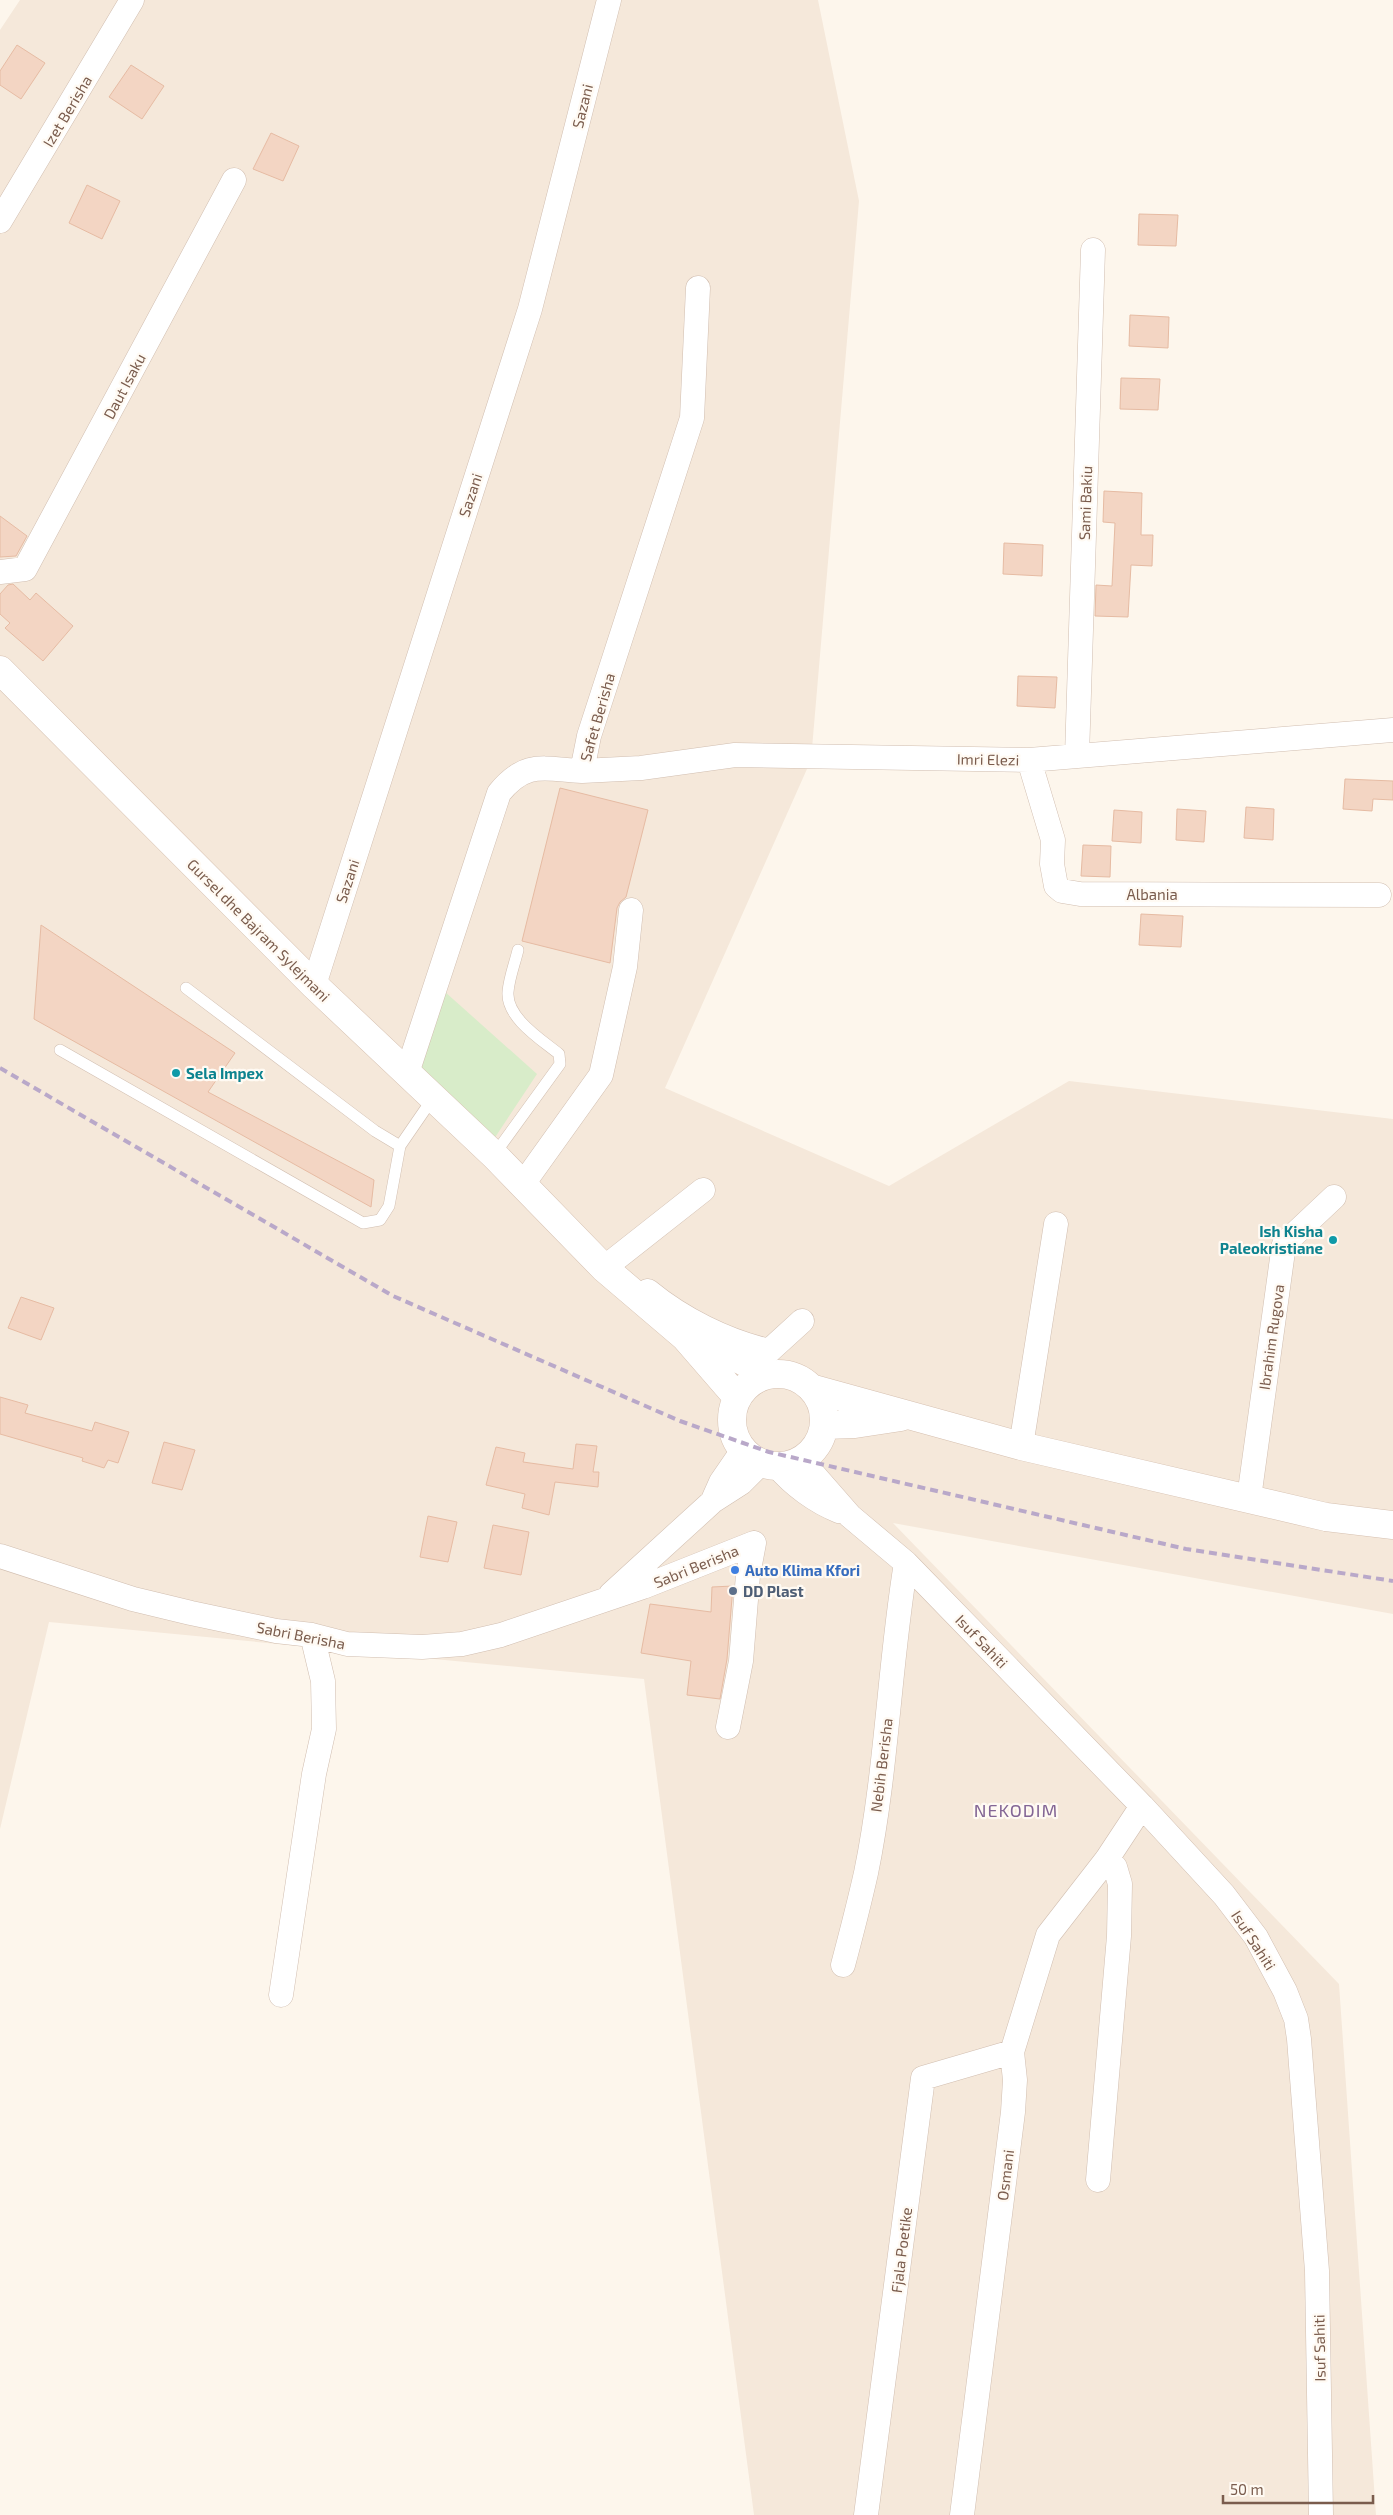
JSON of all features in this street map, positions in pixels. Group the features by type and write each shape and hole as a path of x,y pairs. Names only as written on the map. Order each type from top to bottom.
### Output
{"street":[{"name":"Izet Berisha","path":"0,221 132,0"},
{"name":"Sazani","path":"314,985 530,309 609,0"},
{"name":"Daut Isaku","path":"0,572 25,569 234,180"},
{"name":"Sami Bakiu","path":"1077,756 1093,250"},
{"name":"Safet Berisha","path":"407,1073 499,793 510,780 528,769 582,771 589,736 692,418 698,288"},
{"name":"Gursel dhe Bajram Sylejmani","path":"0,670 314,985 685,1337 737,1397"},
{"name":"Imri Elezi","path":"582,771 641,768 735,754 1029,760 1393,730"},
{"name":"Albania","path":"1029,760 1053,840 1052,864 1056,886 1062,891 1080,894 1379,895"},
{"path":"523,1184 601,1075 625,967 631,910"},
{"path":"703,1190 608,1265 690,1320 749,1346 780,1373 793,1375 814,1389 1021,1446 1326,1517 1393,1525"},
{"name":"Ibrahim Rugova","path":"1249,1498 1284,1244 1334,1196"},
{"path":"1021,1446 1056,1224"},
{"path":"802,1321 755,1379 737,1397 732,1411 735,1438 771,1460 813,1451 821,1439 824,1425 824,1412 814,1389"},
{"name":"Gursel dhe Bajram Sylejmani","path":"685,1337 768,1363"},
{"path":"824,1425 855,1424 908,1416"},
{"name":"Sabri Berisha","path":"604,1600 713,1501 721,1482 771,1460"},
{"name":"Isuf Sahiti","path":"771,1460 785,1475 825,1506 850,1516 906,1563 1142,1806 1224,1895 1256,1937 1285,1991 1296,2019 1318,2271 1321,2515"},
{"name":"Sabri Berisha","path":"0,1556 133,1599 276,1631 312,1635 346,1644 422,1647 462,1644 501,1635 604,1600 754,1543 748,1575 741,1661 728,1727"},
{"name":"Nebih Berisha","path":"843,1966 866,1872 881,1772 896,1626 906,1563"},
{"path":"281,1995 314,1774 324,1729 323,1681 312,1635"},
{"name":"Osmani","path":"962,2515 1013,2112 1015,2080 1012,2052 1048,1935 1107,1859 1142,1806"},
{"path":"1098,2180 1114,2020 1120,1936 1120,1884 1114,1867 1107,1859"},
{"name":"Fjala Poetike","path":"866,2515 923,2078 1012,2052"}],"lane":[{"path":"494,1155 560,1064 559,1054 541,1042 524,1026 514,1012 508,994 518,950"},
{"path":"186,988 374,1131 400,1146"},
{"path":"60,1050 363,1223 380,1220 390,1206 400,1146 433,1098"}],"shaded area":[{"path":"20,0 818,0 859,201 811,760 665,1088 889,1186 1069,1081 1393,1119 1393,1614 893,1523 1339,1984 1376,2515 754,2515 644,1679 49,1622 0,1829 0,30"}],"green space":[{"path":"444,991 537,1074 494,1139 419,1077"}],"building":[{"path":"17,45 45,63 21,99 0,85 0,71"},
{"path":"131,65 164,86 142,119 109,97"},
{"path":"271,133 299,146 283,181 253,169"},
{"path":"87,185 120,201 102,239 69,223"},
{"path":"1139,214 1178,215 1176,246 1138,245"},
{"path":"1130,315 1169,317 1168,348 1129,346"},
{"path":"1121,378 1160,379 1158,410 1120,409"},
{"path":"1104,491 1142,493 1141,535 1153,535 1152,566 1131,565 1128,617 1095,616 1096,585 1112,586 1115,523 1103,522"},
{"path":"0,516 27,536 16,556 0,557"},
{"path":"1004,543 1043,545 1042,576 1003,574"},
{"path":"13,584 30,600 36,593 73,626 43,661 5,628 10,623 0,614 0,594 8,585"},
{"path":"1018,676 1057,677 1055,708 1017,706"},
{"path":"1345,779 1393,781 1393,800 1373,799 1372,811 1343,809"},
{"path":"560,788 648,810 626,897 617,908 610,963 522,941"},
{"path":"1246,807 1274,809 1273,840 1244,838"},
{"path":"1177,809 1206,811 1204,842 1176,840"},
{"path":"1114,810 1142,812 1141,843 1112,841"},
{"path":"1083,845 1111,846 1110,877 1081,876"},
{"path":"1141,914 1183,916 1181,947 1139,945"},
{"name":"Sela Impex","path":"41,925 235,1053 208,1092 374,1180 371,1207 34,1019"},
{"path":"21,1297 54,1308 41,1340 8,1328"},
{"path":"0,1397 28,1405 25,1413 92,1431 95,1422 129,1432 118,1463 108,1460 104,1468 82,1461 83,1458 0,1434"},
{"path":"164,1442 195,1450 182,1490 152,1483"},
{"path":"576,1444 597,1446 593,1472 599,1472 598,1487 555,1482 549,1515 522,1508 525,1494 486,1485 496,1447 525,1453 523,1462 573,1469"},
{"path":"428,1516 457,1522 448,1562 420,1557"},
{"path":"493,1525 529,1532 521,1575 484,1568"},
{"path":"733,1586 727,1659 720,1699 687,1695 691,1661 641,1653 650,1604 711,1612 712,1587"}],"railway":[{"path":"0,1068 393,1296 680,1421 769,1452 1186,1549 1393,1581"}],"place":[{"name":"Sela Impex","path":"176,1073"},
{"name":"Ish Kisha Paleokristiane","path":"1333,1240"},
{"name":"Auto Klima Kfori","path":"735,1570"},
{"name":"DD Plast","path":"733,1591"}],"district":[{"name":"NEKODIM","path":"1016,1810"}]}
